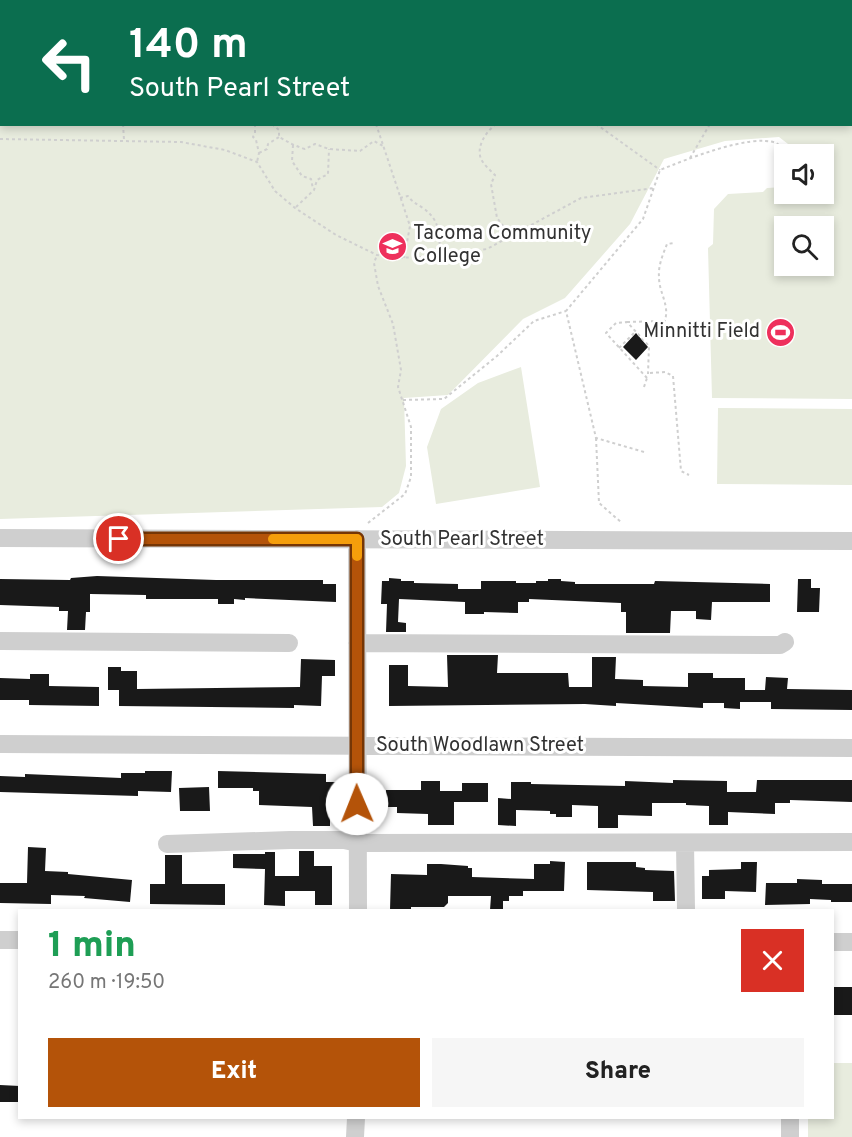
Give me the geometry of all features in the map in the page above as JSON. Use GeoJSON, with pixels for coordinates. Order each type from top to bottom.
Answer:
{"type":"FeatureCollection","features":[{"type":"Feature","properties":{"kind":"street","name":"South Pearl Street"},"geometry":{"type":"LineString","coordinates":[[0,538],[852,541]]}},
{"type":"Feature","properties":{"kind":"street"},"geometry":{"type":"LineString","coordinates":[[357,539],[358,909]]}},
{"type":"Feature","properties":{"kind":"street"},"geometry":{"type":"LineString","coordinates":[[0,641],[289,643]]}},
{"type":"Feature","properties":{"kind":"street"},"geometry":{"type":"LineString","coordinates":[[357,643],[780,645],[785,642]]}},
{"type":"Feature","properties":{"kind":"street","name":"South Woodlawn Street"},"geometry":{"type":"LineString","coordinates":[[0,744],[852,748]]}},
{"type":"Feature","properties":{"kind":"street"},"geometry":{"type":"LineString","coordinates":[[167,844],[290,840],[344,840],[358,843],[852,842]]}},
{"type":"Feature","properties":{"kind":"street"},"geometry":{"type":"LineString","coordinates":[[685,843],[686,909]]}},
{"type":"Feature","properties":{"kind":"street"},"geometry":{"type":"LineString","coordinates":[[0,940],[18,940]]}},
{"type":"Feature","properties":{"kind":"street"},"geometry":{"type":"LineString","coordinates":[[834,942],[852,942]]}},
{"type":"Feature","properties":{"kind":"street"},"geometry":{"type":"LineString","coordinates":[[356,1119],[356,1137]]}},
{"type":"Feature","properties":{"kind":"street"},"geometry":{"type":"LineString","coordinates":[[790,1119],[790,1137]]}},
{"type":"Feature","properties":{"kind":"path"},"geometry":{"type":"LineString","coordinates":[[123,126],[124,141]]}},
{"type":"Feature","properties":{"kind":"path"},"geometry":{"type":"LineString","coordinates":[[255,126],[253,137],[259,153],[257,162]]}},
{"type":"Feature","properties":{"kind":"path"},"geometry":{"type":"LineString","coordinates":[[274,126],[279,130],[279,137]]}},
{"type":"Feature","properties":{"kind":"path"},"geometry":{"type":"LineString","coordinates":[[377,126],[389,170],[410,226],[404,258]]}},
{"type":"Feature","properties":{"kind":"path"},"geometry":{"type":"LineString","coordinates":[[493,126],[487,131],[480,150],[482,162],[495,175],[491,184],[497,218],[511,236]]}},
{"type":"Feature","properties":{"kind":"path"},"geometry":{"type":"LineString","coordinates":[[599,126],[660,170]]}},
{"type":"Feature","properties":{"kind":"path"},"geometry":{"type":"LineString","coordinates":[[690,158],[709,126]]}},
{"type":"Feature","properties":{"kind":"path"},"geometry":{"type":"LineString","coordinates":[[259,153],[267,149],[268,144],[279,137]]}},
{"type":"Feature","properties":{"kind":"path"},"geometry":{"type":"LineString","coordinates":[[279,137],[305,149],[315,144],[329,150],[360,151],[374,141],[383,146]]}},
{"type":"Feature","properties":{"kind":"path"},"geometry":{"type":"LineString","coordinates":[[0,139],[181,142],[225,150],[257,162],[275,191],[336,235],[377,255],[404,258],[440,256],[487,249],[581,198],[654,189]]}},
{"type":"Feature","properties":{"kind":"path"},"geometry":{"type":"LineString","coordinates":[[660,170],[711,150],[749,142],[778,144]]}},
{"type":"Feature","properties":{"kind":"path"},"geometry":{"type":"LineString","coordinates":[[293,145],[292,161],[302,176],[311,179],[314,190]]}},
{"type":"Feature","properties":{"kind":"path"},"geometry":{"type":"LineString","coordinates":[[296,208],[314,190],[317,180],[328,174],[329,150]]}},
{"type":"Feature","properties":{"kind":"path"},"geometry":{"type":"LineString","coordinates":[[403,400],[444,399],[497,356],[534,321],[566,311],[643,219],[660,170]]}},
{"type":"Feature","properties":{"kind":"path"},"geometry":{"type":"LineString","coordinates":[[400,198],[408,196],[412,202],[435,219],[439,232],[440,256]]}},
{"type":"Feature","properties":{"kind":"path"},"geometry":{"type":"LineString","coordinates":[[664,323],[667,308],[660,286],[659,271],[667,244],[674,243]]}},
{"type":"Feature","properties":{"kind":"path"},"geometry":{"type":"LineString","coordinates":[[367,523],[405,494],[411,477],[411,427],[399,387],[401,370],[393,324],[378,286],[374,263],[377,255]]}},
{"type":"Feature","properties":{"kind":"path"},"geometry":{"type":"LineString","coordinates":[[566,311],[596,438],[599,503],[622,523]]}},
{"type":"Feature","properties":{"kind":"path"},"geometry":{"type":"LineString","coordinates":[[647,378],[606,333],[616,323],[662,321],[673,334]]}},
{"type":"Feature","properties":{"kind":"path"},"geometry":{"type":"LineString","coordinates":[[627,322],[649,346],[648,374],[644,387]]}},
{"type":"Feature","properties":{"kind":"path"},"geometry":{"type":"LineString","coordinates":[[619,348],[636,331]]}},
{"type":"Feature","properties":{"kind":"path"},"geometry":{"type":"LineString","coordinates":[[648,374],[665,372],[673,376],[681,471],[689,475]]}},
{"type":"Feature","properties":{"kind":"path"},"geometry":{"type":"LineString","coordinates":[[596,438],[644,452]]}},
{"type":"Feature","properties":{"kind":"shaded area","name":"Tacoma Community College"},"geometry":{"type":"Polygon","coordinates":[[[0,126],[852,126],[852,399],[712,398],[708,248],[713,244],[714,209],[728,194],[763,192],[767,188],[774,188],[774,204],[834,204],[834,144],[788,144],[779,137],[725,141],[664,159],[630,224],[565,298],[523,319],[448,395],[404,398],[406,466],[399,493],[382,507],[0,519],[0,126]]]}},
{"type":"Feature","properties":{"kind":"shaded area"},"geometry":{"type":"Polygon","coordinates":[[[521,367],[540,487],[436,504],[427,447],[441,409],[478,383],[521,367]]]}},
{"type":"Feature","properties":{"kind":"shaded area"},"geometry":{"type":"Polygon","coordinates":[[[718,408],[852,409],[852,485],[717,484],[718,408]]]}},
{"type":"Feature","properties":{"kind":"shaded area"},"geometry":{"type":"Polygon","coordinates":[[[834,1063],[852,1063],[852,1137],[808,1137],[808,1119],[834,1119],[834,1063]]]}},
{"type":"Feature","properties":{"kind":"building"},"geometry":{"type":"Polygon","coordinates":[[[636,333],[648,347],[636,360],[623,347],[636,333]]]}},
{"type":"Feature","properties":{"kind":"building"},"geometry":{"type":"Polygon","coordinates":[[[97,576],[216,580],[323,580],[323,584],[336,584],[336,602],[245,598],[245,600],[234,599],[234,604],[218,604],[218,599],[146,599],[146,595],[90,594],[90,612],[86,612],[85,630],[67,630],[68,611],[59,611],[59,607],[0,605],[0,579],[70,580],[71,578],[97,576]]]}},
{"type":"Feature","properties":{"kind":"building"},"geometry":{"type":"Polygon","coordinates":[[[389,578],[414,581],[414,583],[458,584],[458,589],[481,589],[481,581],[536,583],[536,581],[548,581],[548,579],[561,579],[561,581],[575,582],[575,584],[654,584],[655,581],[770,584],[770,602],[712,602],[711,620],[696,619],[696,611],[671,611],[670,633],[626,633],[626,612],[621,612],[621,603],[529,599],[529,602],[518,602],[518,613],[465,614],[465,602],[399,599],[398,622],[406,623],[406,632],[386,632],[387,604],[381,604],[382,581],[389,581],[389,578]]]}},
{"type":"Feature","properties":{"kind":"building"},"geometry":{"type":"Polygon","coordinates":[[[798,579],[811,579],[811,588],[820,588],[819,612],[797,612],[798,579]]]}},
{"type":"Feature","properties":{"kind":"building"},"geometry":{"type":"Polygon","coordinates":[[[447,655],[498,655],[497,673],[568,673],[569,687],[592,687],[592,657],[616,657],[615,679],[643,680],[643,686],[688,687],[688,673],[713,673],[713,678],[745,678],[745,690],[765,690],[766,677],[788,678],[787,689],[852,690],[852,710],[771,709],[771,702],[740,702],[740,709],[724,708],[724,703],[703,703],[703,708],[616,703],[616,706],[585,704],[389,706],[389,665],[408,665],[408,686],[448,687],[447,655]]]}},
{"type":"Feature","properties":{"kind":"building"},"geometry":{"type":"Polygon","coordinates":[[[301,659],[335,660],[335,676],[322,676],[321,706],[294,705],[294,708],[119,706],[119,690],[108,690],[108,667],[121,667],[121,671],[137,671],[137,689],[300,687],[301,659]]]}},
{"type":"Feature","properties":{"kind":"building"},"geometry":{"type":"Polygon","coordinates":[[[30,674],[49,674],[49,686],[99,687],[99,706],[29,705],[29,700],[0,700],[0,678],[30,679],[30,674]]]}},
{"type":"Feature","properties":{"kind":"building"},"geometry":{"type":"Polygon","coordinates":[[[145,771],[172,771],[171,792],[138,791],[138,796],[0,792],[0,776],[25,777],[25,774],[121,778],[121,773],[145,773],[145,771]]]}},
{"type":"Feature","properties":{"kind":"building"},"geometry":{"type":"Polygon","coordinates":[[[218,771],[326,774],[326,782],[336,782],[336,799],[330,798],[330,826],[313,826],[312,807],[259,805],[259,791],[253,791],[253,788],[218,788],[218,771]]]}},
{"type":"Feature","properties":{"kind":"building"},"geometry":{"type":"Polygon","coordinates":[[[673,780],[727,781],[727,792],[756,792],[757,780],[852,780],[852,802],[790,800],[790,803],[775,803],[775,814],[728,812],[728,825],[709,825],[709,806],[652,803],[652,816],[618,815],[618,828],[598,828],[598,806],[572,805],[572,817],[556,817],[556,814],[550,814],[550,811],[516,810],[516,826],[498,825],[498,798],[511,799],[511,782],[625,786],[625,781],[673,783],[673,780]]]}},
{"type":"Feature","properties":{"kind":"building"},"geometry":{"type":"Polygon","coordinates":[[[421,781],[440,781],[440,791],[462,791],[462,783],[488,783],[488,802],[454,802],[454,825],[428,825],[428,814],[397,813],[397,807],[386,807],[386,790],[421,790],[421,781]]]}},
{"type":"Feature","properties":{"kind":"building"},"geometry":{"type":"Polygon","coordinates":[[[209,787],[210,811],[180,811],[179,788],[209,787]]]}},
{"type":"Feature","properties":{"kind":"building"},"geometry":{"type":"Polygon","coordinates":[[[28,847],[46,848],[45,871],[132,880],[130,902],[84,898],[85,896],[51,895],[51,904],[0,903],[0,883],[27,883],[28,847]]]}},
{"type":"Feature","properties":{"kind":"building"},"geometry":{"type":"Polygon","coordinates":[[[299,851],[314,851],[314,866],[332,866],[332,905],[315,905],[315,891],[285,891],[285,906],[264,905],[265,869],[233,868],[233,854],[275,852],[275,876],[299,876],[299,851]]]}},
{"type":"Feature","properties":{"kind":"building"},"geometry":{"type":"Polygon","coordinates":[[[165,855],[182,855],[182,884],[225,884],[225,905],[150,904],[150,884],[165,884],[165,855]]]}},
{"type":"Feature","properties":{"kind":"building"},"geometry":{"type":"Polygon","coordinates":[[[550,861],[565,862],[564,891],[523,891],[523,896],[509,896],[509,901],[503,901],[503,909],[490,909],[491,896],[448,896],[448,903],[444,907],[390,909],[391,874],[427,875],[427,864],[441,864],[468,866],[472,868],[472,877],[534,879],[534,864],[550,864],[550,861]]]}},
{"type":"Feature","properties":{"kind":"building"},"geometry":{"type":"Polygon","coordinates":[[[587,862],[636,862],[636,867],[645,868],[645,870],[674,871],[675,901],[653,901],[653,892],[587,890],[587,862]]]}},
{"type":"Feature","properties":{"kind":"building"},"geometry":{"type":"Polygon","coordinates":[[[741,862],[757,862],[756,892],[725,891],[725,899],[702,899],[702,876],[709,876],[709,870],[741,869],[741,862]]]}},
{"type":"Feature","properties":{"kind":"building"},"geometry":{"type":"Polygon","coordinates":[[[797,879],[822,880],[822,884],[852,884],[852,902],[810,899],[810,904],[765,905],[766,883],[797,883],[797,879]]]}},
{"type":"Feature","properties":{"kind":"building"},"geometry":{"type":"Polygon","coordinates":[[[834,987],[852,987],[852,1015],[834,1015],[834,987]]]}},
{"type":"Feature","properties":{"kind":"building"},"geometry":{"type":"Polygon","coordinates":[[[0,1085],[18,1086],[18,1102],[0,1102],[0,1085]]]}},
{"type":"Feature","properties":{"kind":"slow traffic"},"geometry":{"type":"LineString","coordinates":[[273,539],[357,539],[357,556]]}},
{"type":"Feature","properties":{"kind":"place","name":"Tacoma Community College"},"geometry":{"type":"Point","coordinates":[392,246]}},
{"type":"Feature","properties":{"kind":"place","name":"Minnitti Field"},"geometry":{"type":"Point","coordinates":[781,332]}},
{"type":"Feature","properties":{"kind":"route"},"geometry":{"type":"LineString","coordinates":[[119,539],[357,539],[357,804]]}}]}
